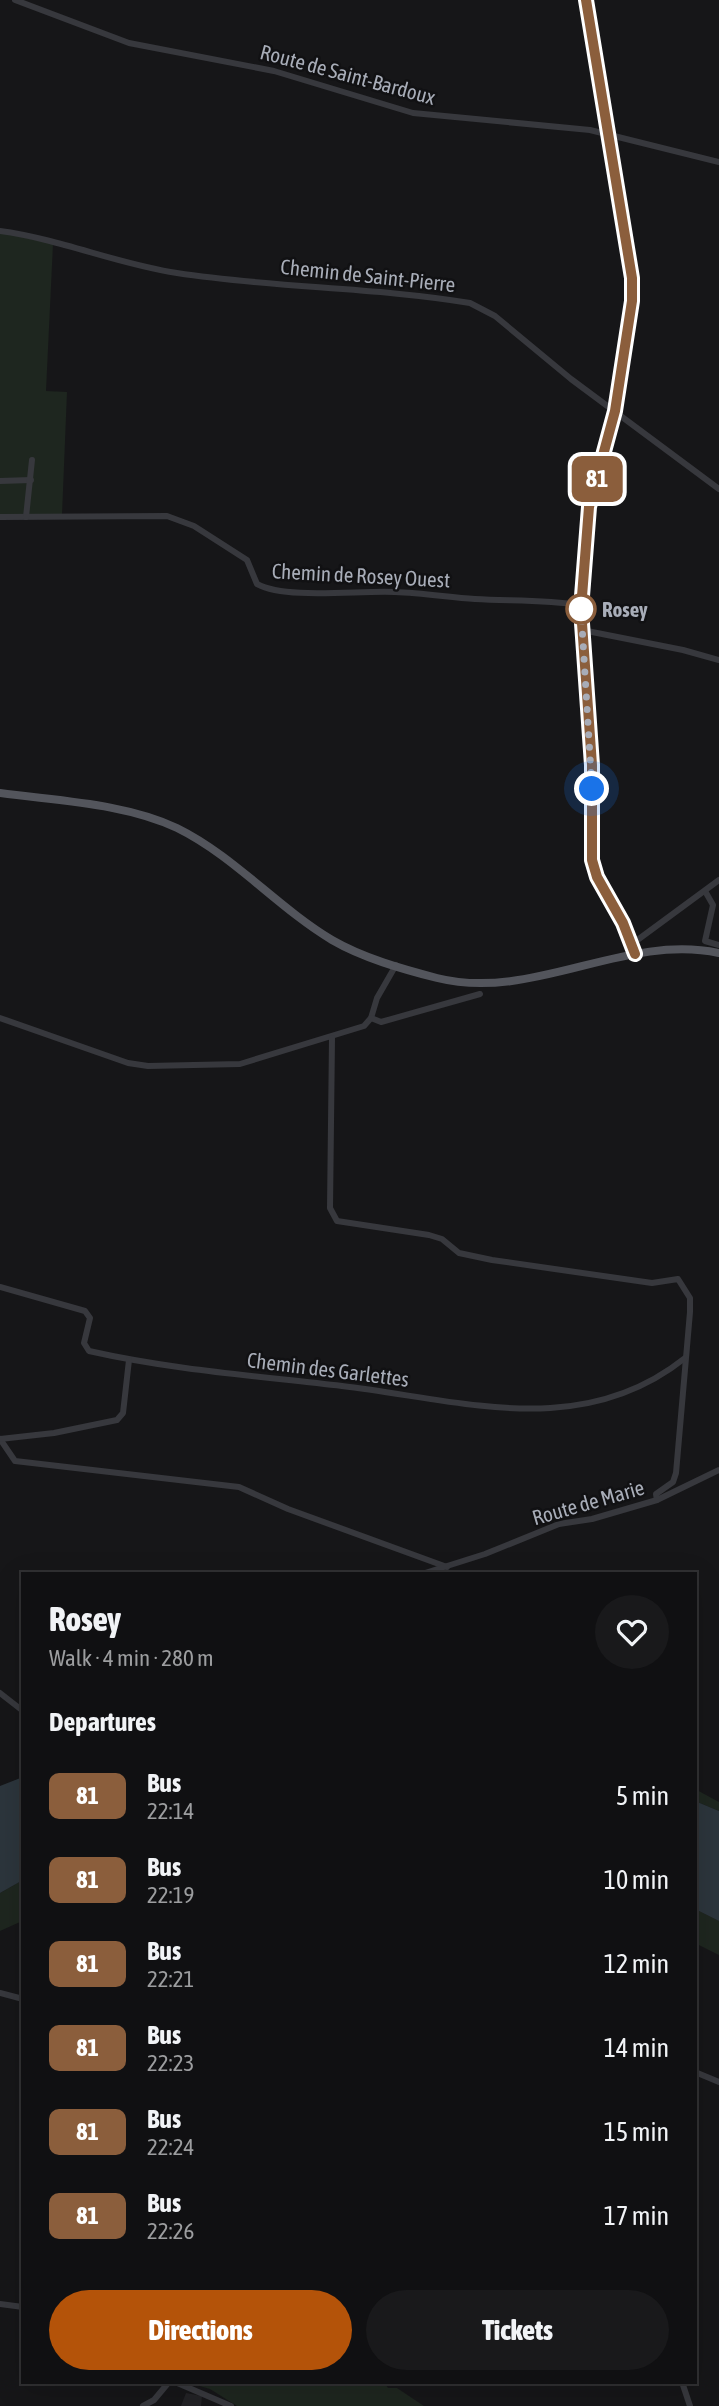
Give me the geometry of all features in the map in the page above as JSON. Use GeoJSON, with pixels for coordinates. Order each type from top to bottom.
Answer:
{"type":"FeatureCollection","features":[{"type":"Feature","properties":{"kind":"main road"},"geometry":{"type":"LineString","coordinates":[[0,793],[135,814],[174,827],[205,844],[331,939],[396,965],[448,981],[499,984],[672,948],[717,950]]}},
{"type":"Feature","properties":{"kind":"street","name":"Route de Saint-Bardoux"},"geometry":{"type":"LineString","coordinates":[[15,0],[129,43],[274,71],[413,113],[607,133],[719,162]]}},
{"type":"Feature","properties":{"kind":"street"},"geometry":{"type":"LineString","coordinates":[[586,0],[632,278],[632,301],[615,411],[589,507],[581,605],[592,765],[592,860],[635,954]]}},
{"type":"Feature","properties":{"kind":"street","name":"Chemin de Saint-Pierre"},"geometry":{"type":"LineString","coordinates":[[0,231],[38,238],[120,262],[177,273],[470,303],[495,316],[571,379],[719,489]]}},
{"type":"Feature","properties":{"kind":"street"},"geometry":{"type":"LineString","coordinates":[[26,517],[32,460]]}},
{"type":"Feature","properties":{"kind":"street"},"geometry":{"type":"LineString","coordinates":[[0,481],[31,480]]}},
{"type":"Feature","properties":{"kind":"street","name":"Chemin de Rosey Ouest"},"geometry":{"type":"LineString","coordinates":[[0,517],[167,516],[194,526],[247,560],[257,584],[264,587],[300,592],[393,592],[476,599],[544,600],[581,605]]}},
{"type":"Feature","properties":{"kind":"street"},"geometry":{"type":"LineString","coordinates":[[582,630],[719,660]]}},
{"type":"Feature","properties":{"kind":"street"},"geometry":{"type":"LineString","coordinates":[[632,944],[719,880]]}},
{"type":"Feature","properties":{"kind":"street"},"geometry":{"type":"LineString","coordinates":[[705,891],[713,905],[705,941],[717,950]]}},
{"type":"Feature","properties":{"kind":"street"},"geometry":{"type":"LineString","coordinates":[[0,1018],[128,1063],[148,1066],[240,1064],[356,1030],[371,1018],[377,998],[396,965]]}},
{"type":"Feature","properties":{"kind":"street"},"geometry":{"type":"LineString","coordinates":[[371,1018],[381,1023],[480,994]]}},
{"type":"Feature","properties":{"kind":"street"},"geometry":{"type":"LineString","coordinates":[[332,1038],[330,1208],[337,1221],[429,1235],[442,1239],[459,1253],[492,1260],[652,1283],[675,1278],[690,1298],[676,1473],[673,1482],[656,1494],[657,1500]]}},
{"type":"Feature","properties":{"kind":"street","name":"Chemin des Garlettes"},"geometry":{"type":"LineString","coordinates":[[0,1287],[85,1311],[90,1318],[85,1348],[89,1352],[129,1360],[510,1410],[575,1404],[643,1387],[685,1358]]}},
{"type":"Feature","properties":{"kind":"street"},"geometry":{"type":"LineString","coordinates":[[129,1360],[123,1413],[117,1420],[54,1433],[0,1439],[15,1461],[239,1487],[447,1567]]}},
{"type":"Feature","properties":{"kind":"street","name":"Route de Marie"},"geometry":{"type":"LineString","coordinates":[[429,1572],[558,1524],[593,1519],[657,1500],[719,1470]]}},
{"type":"Feature","properties":{"kind":"street"},"geometry":{"type":"LineString","coordinates":[[0,1693],[21,1709]]}},
{"type":"Feature","properties":{"kind":"street"},"geometry":{"type":"LineString","coordinates":[[0,1993],[21,1998]]}},
{"type":"Feature","properties":{"kind":"street"},"geometry":{"type":"LineString","coordinates":[[697,2073],[719,2082]]}},
{"type":"Feature","properties":{"kind":"street"},"geometry":{"type":"LineString","coordinates":[[0,2304],[21,2307]]}},
{"type":"Feature","properties":{"kind":"street"},"geometry":{"type":"LineString","coordinates":[[143,2406],[155,2400],[167,2384]]}},
{"type":"Feature","properties":{"kind":"street"},"geometry":{"type":"LineString","coordinates":[[180,2384],[231,2406]]}},
{"type":"Feature","properties":{"kind":"street"},"geometry":{"type":"LineString","coordinates":[[683,2384],[690,2406]]}},
{"type":"Feature","properties":{"kind":"shaded area"},"geometry":{"type":"Polygon","coordinates":[[[0,232],[53,244],[46,391],[67,392],[62,515],[0,514],[0,232]]]}},
{"type":"Feature","properties":{"kind":"shaded area"},"geometry":{"type":"Polygon","coordinates":[[[21,1778],[21,1881],[0,1893],[0,1786],[21,1778]]]}},
{"type":"Feature","properties":{"kind":"shaded area"},"geometry":{"type":"Polygon","coordinates":[[[697,1790],[719,1802],[719,1811],[697,1802],[697,1790]]]}},
{"type":"Feature","properties":{"kind":"shaded area"},"geometry":{"type":"Polygon","coordinates":[[[697,1802],[719,1811],[719,1921],[697,1910],[697,1802]]]}},
{"type":"Feature","properties":{"kind":"shaded area"},"geometry":{"type":"Polygon","coordinates":[[[21,1881],[21,1926],[20,1922],[0,1931],[0,1893],[21,1881]]]}},
{"type":"Feature","properties":{"kind":"shaded area"},"geometry":{"type":"Polygon","coordinates":[[[697,1910],[719,1921],[719,1955],[697,1944],[697,1910]]]}},
{"type":"Feature","properties":{"kind":"shaded area"},"geometry":{"type":"Polygon","coordinates":[[[193,2384],[385,2384],[388,2388],[397,2388],[424,2406],[237,2406],[210,2389],[193,2384]]]}},
{"type":"Feature","properties":{"kind":"shaded area"},"geometry":{"type":"Polygon","coordinates":[[[186,2393],[202,2396],[201,2406],[181,2406],[186,2393]]]}},
{"type":"Feature","properties":{"kind":"bus line","name":"81"},"geometry":{"type":"LineString","coordinates":[[586,0],[632,278],[632,301],[615,411],[589,507],[581,605],[592,765],[592,860],[597,877],[623,923],[635,954]]}},
{"type":"Feature","properties":{"kind":"place","name":"Rosey"},"geometry":{"type":"Point","coordinates":[581,609]}},
{"type":"Feature","properties":{"kind":"route"},"geometry":{"type":"LineString","coordinates":[[581,609],[592,789]]}}]}
